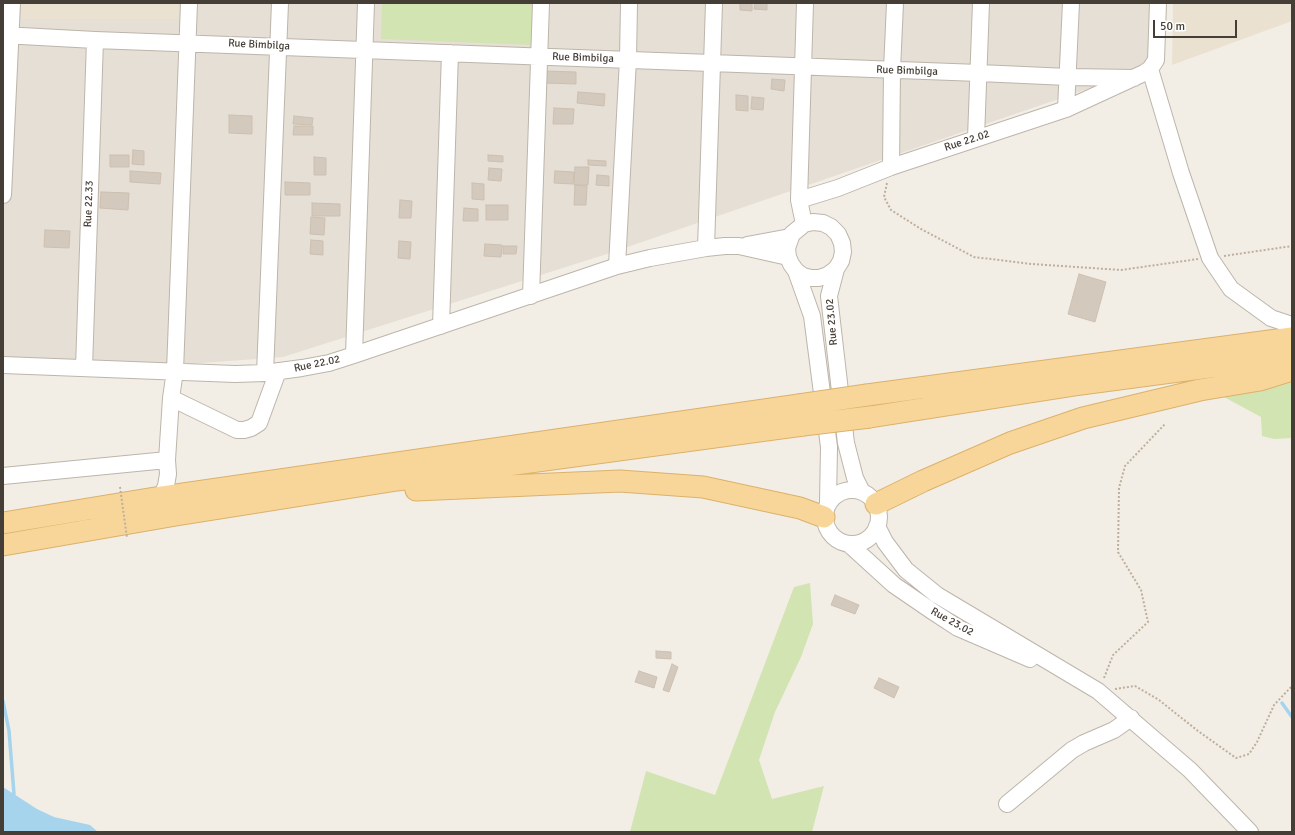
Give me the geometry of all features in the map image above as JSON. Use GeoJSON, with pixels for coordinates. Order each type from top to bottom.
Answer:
{"type":"FeatureCollection","features":[{"type":"Feature","properties":{"kind":"main road"},"geometry":{"type":"LineString","coordinates":[[3,545],[801,415],[867,395],[1292,338]]}},
{"type":"Feature","properties":{"kind":"main road"},"geometry":{"type":"LineString","coordinates":[[3,523],[162,497],[801,415],[870,417],[1075,385],[1292,356]]}},
{"type":"Feature","properties":{"kind":"main road"},"geometry":{"type":"LineString","coordinates":[[869,498],[1010,443],[1082,418],[1200,390],[1260,380],[1292,370]]}},
{"type":"Feature","properties":{"kind":"main road"},"geometry":{"type":"LineString","coordinates":[[305,495],[620,481],[703,487],[800,508],[826,510]]}},
{"type":"Feature","properties":{"kind":"main road"},"geometry":{"type":"LineString","coordinates":[[3,518],[57,514]]}},
{"type":"Feature","properties":{"kind":"main road"},"geometry":{"type":"LineString","coordinates":[[3,552],[53,536]]}},
{"type":"Feature","properties":{"kind":"street"},"geometry":{"type":"LineString","coordinates":[[3,195],[7,35],[12,3]]}},
{"type":"Feature","properties":{"kind":"street"},"geometry":{"type":"LineString","coordinates":[[162,497],[168,474],[167,460],[175,371],[189,3]]}},
{"type":"Feature","properties":{"kind":"street"},"geometry":{"type":"LineString","coordinates":[[172,398],[237,430],[252,428],[259,423],[271,372],[280,3]]}},
{"type":"Feature","properties":{"kind":"street"},"geometry":{"type":"LineString","coordinates":[[354,355],[366,3]]}},
{"type":"Feature","properties":{"kind":"street"},"geometry":{"type":"LineString","coordinates":[[531,296],[541,3]]}},
{"type":"Feature","properties":{"kind":"street"},"geometry":{"type":"LineString","coordinates":[[629,3],[628,60],[617,266],[650,258],[706,248],[739,246],[790,237]]}},
{"type":"Feature","properties":{"kind":"street"},"geometry":{"type":"LineString","coordinates":[[706,248],[714,3]]}},
{"type":"Feature","properties":{"kind":"street"},"geometry":{"type":"LineString","coordinates":[[739,246],[788,256],[787,248],[790,237],[797,228],[804,224],[799,200],[805,3]]}},
{"type":"Feature","properties":{"kind":"street"},"geometry":{"type":"LineString","coordinates":[[891,166],[892,70],[895,3]]}},
{"type":"Feature","properties":{"kind":"street"},"geometry":{"type":"LineString","coordinates":[[976,138],[981,3]]}},
{"type":"Feature","properties":{"kind":"street"},"geometry":{"type":"LineString","coordinates":[[1066,109],[1071,3]]}},
{"type":"Feature","properties":{"kind":"street"},"geometry":{"type":"LineString","coordinates":[[1158,3],[1153,65],[1181,173],[1210,258],[1231,289],[1271,318],[1292,325]]}},
{"type":"Feature","properties":{"kind":"street","name":"Rue Bimbilga"},"geometry":{"type":"LineString","coordinates":[[7,35],[95,40],[188,42],[979,74],[1134,78]]}},
{"type":"Feature","properties":{"kind":"street","name":"Rue 22.33"},"geometry":{"type":"LineString","coordinates":[[84,368],[95,40]]}},
{"type":"Feature","properties":{"kind":"street"},"geometry":{"type":"LineString","coordinates":[[441,326],[450,53]]}},
{"type":"Feature","properties":{"kind":"street"},"geometry":{"type":"LineString","coordinates":[[1134,78],[1153,65]]}},
{"type":"Feature","properties":{"kind":"street","name":"Rue 22.02"},"geometry":{"type":"LineString","coordinates":[[799,200],[838,188],[891,166],[1066,109],[1134,78]]}},
{"type":"Feature","properties":{"kind":"street","name":"Rue 23.02"},"geometry":{"type":"LineString","coordinates":[[804,224],[813,222],[822,223],[831,227],[838,234],[842,243],[843,252],[841,261],[836,269],[829,296],[846,442],[855,478],[879,513],[879,522],[877,526],[885,542],[906,570],[937,595],[1098,691],[1132,718],[1190,770],[1250,832]]}},
{"type":"Feature","properties":{"kind":"street","name":"Rue 23.02"},"geometry":{"type":"LineString","coordinates":[[788,256],[796,271],[812,316],[829,447],[826,526],[830,534],[836,540],[844,544],[849,544],[894,585],[932,612],[958,628],[1070,675]]}},
{"type":"Feature","properties":{"kind":"street","name":"Rue 22.02"},"geometry":{"type":"LineString","coordinates":[[3,365],[235,374],[271,372],[329,363],[617,266]]}},
{"type":"Feature","properties":{"kind":"street"},"geometry":{"type":"LineString","coordinates":[[796,271],[807,277],[819,278],[828,275],[836,269]]}},
{"type":"Feature","properties":{"kind":"street"},"geometry":{"type":"LineString","coordinates":[[3,476],[167,460]]}},
{"type":"Feature","properties":{"kind":"street"},"geometry":{"type":"LineString","coordinates":[[826,510],[836,494],[844,491],[853,490],[869,498]]}},
{"type":"Feature","properties":{"kind":"street"},"geometry":{"type":"LineString","coordinates":[[849,544],[862,543],[870,538],[876,531],[877,526]]}},
{"type":"Feature","properties":{"kind":"street"},"geometry":{"type":"LineString","coordinates":[[1007,804],[1072,750],[1114,730],[1132,718]]}},
{"type":"Feature","properties":{"kind":"path"},"geometry":{"type":"LineString","coordinates":[[891,166],[884,197],[891,210],[921,229],[974,257],[1032,264],[1121,270],[1292,246]]}},
{"type":"Feature","properties":{"kind":"path"},"geometry":{"type":"LineString","coordinates":[[1165,424],[1125,466],[1119,488],[1118,552],[1141,590],[1148,622],[1112,655],[1098,691],[1135,686],[1159,700],[1198,731],[1236,758],[1248,754],[1257,742],[1274,705],[1292,686]]}},
{"type":"Feature","properties":{"kind":"path"},"geometry":{"type":"LineString","coordinates":[[120,487],[127,538]]}},
{"type":"Feature","properties":{"kind":"shaded area"},"geometry":{"type":"Polygon","coordinates":[[[3,3],[1150,3],[1149,68],[610,253],[283,357],[189,364],[3,357],[3,3]]]}},
{"type":"Feature","properties":{"kind":"shaded area"},"geometry":{"type":"Polygon","coordinates":[[[21,3],[179,3],[178,19],[21,19],[21,3]]]}},
{"type":"Feature","properties":{"kind":"shaded area"},"geometry":{"type":"Polygon","coordinates":[[[1173,3],[1292,3],[1292,21],[1172,65],[1173,3]]]}},
{"type":"Feature","properties":{"kind":"green space"},"geometry":{"type":"Polygon","coordinates":[[[382,3],[534,3],[533,45],[381,39],[382,3]]]}},
{"type":"Feature","properties":{"kind":"green space"},"geometry":{"type":"Polygon","coordinates":[[[1292,380],[1292,438],[1274,439],[1262,436],[1261,417],[1222,396],[1292,380]]]}},
{"type":"Feature","properties":{"kind":"green space"},"geometry":{"type":"Polygon","coordinates":[[[810,583],[813,624],[801,657],[775,712],[759,760],[772,799],[824,786],[812,832],[630,832],[646,771],[715,795],[794,587],[810,583]]]}},
{"type":"Feature","properties":{"kind":"water"},"geometry":{"type":"Polygon","coordinates":[[[3,787],[37,809],[54,817],[90,825],[98,832],[3,832],[3,787]]]}},
{"type":"Feature","properties":{"kind":"building"},"geometry":{"type":"Polygon","coordinates":[[[740,3],[752,3],[752,11],[740,10],[740,3]]]}},
{"type":"Feature","properties":{"kind":"building"},"geometry":{"type":"Polygon","coordinates":[[[755,3],[767,3],[767,10],[754,9],[755,3]]]}},
{"type":"Feature","properties":{"kind":"building"},"geometry":{"type":"Polygon","coordinates":[[[545,71],[576,72],[576,84],[544,83],[545,71]]]}},
{"type":"Feature","properties":{"kind":"building"},"geometry":{"type":"Polygon","coordinates":[[[772,79],[785,80],[784,91],[771,89],[772,79]]]}},
{"type":"Feature","properties":{"kind":"building"},"geometry":{"type":"Polygon","coordinates":[[[578,92],[605,94],[604,106],[577,103],[578,92]]]}},
{"type":"Feature","properties":{"kind":"building"},"geometry":{"type":"Polygon","coordinates":[[[736,95],[748,96],[748,111],[736,110],[736,95]]]}},
{"type":"Feature","properties":{"kind":"building"},"geometry":{"type":"Polygon","coordinates":[[[752,97],[764,98],[763,110],[751,109],[752,97]]]}},
{"type":"Feature","properties":{"kind":"building"},"geometry":{"type":"Polygon","coordinates":[[[554,108],[574,109],[573,124],[553,124],[554,108]]]}},
{"type":"Feature","properties":{"kind":"building"},"geometry":{"type":"Polygon","coordinates":[[[229,115],[252,116],[252,134],[229,133],[229,115]]]}},
{"type":"Feature","properties":{"kind":"building"},"geometry":{"type":"Polygon","coordinates":[[[294,116],[313,118],[312,125],[293,124],[294,116]]]}},
{"type":"Feature","properties":{"kind":"building"},"geometry":{"type":"Polygon","coordinates":[[[294,126],[313,126],[313,135],[293,135],[294,126]]]}},
{"type":"Feature","properties":{"kind":"building"},"geometry":{"type":"Polygon","coordinates":[[[133,150],[144,151],[144,165],[132,164],[133,150]]]}},
{"type":"Feature","properties":{"kind":"building"},"geometry":{"type":"Polygon","coordinates":[[[110,155],[129,155],[129,167],[110,167],[110,155]]]}},
{"type":"Feature","properties":{"kind":"building"},"geometry":{"type":"Polygon","coordinates":[[[488,155],[503,156],[503,162],[488,161],[488,155]]]}},
{"type":"Feature","properties":{"kind":"building"},"geometry":{"type":"Polygon","coordinates":[[[314,157],[326,158],[326,175],[314,175],[314,157]]]}},
{"type":"Feature","properties":{"kind":"building"},"geometry":{"type":"Polygon","coordinates":[[[588,160],[606,161],[606,166],[588,165],[588,160]]]}},
{"type":"Feature","properties":{"kind":"building"},"geometry":{"type":"Polygon","coordinates":[[[575,167],[589,167],[588,185],[574,185],[575,167]]]}},
{"type":"Feature","properties":{"kind":"building"},"geometry":{"type":"Polygon","coordinates":[[[489,168],[502,169],[501,181],[488,180],[489,168]]]}},
{"type":"Feature","properties":{"kind":"building"},"geometry":{"type":"Polygon","coordinates":[[[130,171],[161,173],[160,184],[130,182],[130,171]]]}},
{"type":"Feature","properties":{"kind":"building"},"geometry":{"type":"Polygon","coordinates":[[[555,171],[574,172],[573,184],[554,183],[555,171]]]}},
{"type":"Feature","properties":{"kind":"building"},"geometry":{"type":"Polygon","coordinates":[[[597,175],[609,176],[609,186],[596,185],[597,175]]]}},
{"type":"Feature","properties":{"kind":"building"},"geometry":{"type":"Polygon","coordinates":[[[285,182],[310,183],[310,195],[285,195],[285,182]]]}},
{"type":"Feature","properties":{"kind":"building"},"geometry":{"type":"Polygon","coordinates":[[[472,183],[484,184],[484,200],[472,199],[472,183]]]}},
{"type":"Feature","properties":{"kind":"building"},"geometry":{"type":"Polygon","coordinates":[[[575,185],[587,186],[586,205],[574,205],[575,185]]]}},
{"type":"Feature","properties":{"kind":"building"},"geometry":{"type":"Polygon","coordinates":[[[101,192],[129,193],[128,210],[100,208],[101,192]]]}},
{"type":"Feature","properties":{"kind":"building"},"geometry":{"type":"Polygon","coordinates":[[[400,200],[412,201],[411,218],[399,218],[400,200]]]}},
{"type":"Feature","properties":{"kind":"building"},"geometry":{"type":"Polygon","coordinates":[[[312,203],[340,204],[340,216],[312,216],[312,203]]]}},
{"type":"Feature","properties":{"kind":"building"},"geometry":{"type":"Polygon","coordinates":[[[486,205],[508,205],[508,220],[486,220],[486,205]]]}},
{"type":"Feature","properties":{"kind":"building"},"geometry":{"type":"Polygon","coordinates":[[[464,208],[478,209],[478,221],[463,221],[464,208]]]}},
{"type":"Feature","properties":{"kind":"building"},"geometry":{"type":"Polygon","coordinates":[[[311,217],[325,218],[324,235],[310,234],[311,217]]]}},
{"type":"Feature","properties":{"kind":"building"},"geometry":{"type":"Polygon","coordinates":[[[45,230],[70,231],[69,248],[44,247],[45,230]]]}},
{"type":"Feature","properties":{"kind":"building"},"geometry":{"type":"Polygon","coordinates":[[[311,240],[323,241],[323,255],[310,254],[311,240]]]}},
{"type":"Feature","properties":{"kind":"building"},"geometry":{"type":"Polygon","coordinates":[[[399,241],[411,242],[410,259],[398,258],[399,241]]]}},
{"type":"Feature","properties":{"kind":"building"},"geometry":{"type":"Polygon","coordinates":[[[485,244],[502,245],[501,257],[484,256],[485,244]]]}},
{"type":"Feature","properties":{"kind":"building"},"geometry":{"type":"Polygon","coordinates":[[[503,246],[517,246],[516,254],[503,254],[503,246]]]}},
{"type":"Feature","properties":{"kind":"building"},"geometry":{"type":"Polygon","coordinates":[[[1079,274],[1106,282],[1095,322],[1068,314],[1079,274]]]}},
{"type":"Feature","properties":{"kind":"building"},"geometry":{"type":"Polygon","coordinates":[[[835,595],[859,605],[855,614],[831,605],[835,595]]]}},
{"type":"Feature","properties":{"kind":"building"},"geometry":{"type":"Polygon","coordinates":[[[656,651],[671,652],[671,659],[656,658],[656,651]]]}},
{"type":"Feature","properties":{"kind":"building"},"geometry":{"type":"Polygon","coordinates":[[[672,664],[678,667],[669,692],[663,690],[672,664]]]}},
{"type":"Feature","properties":{"kind":"building"},"geometry":{"type":"Polygon","coordinates":[[[639,671],[657,677],[654,688],[635,682],[639,671]]]}},
{"type":"Feature","properties":{"kind":"building"},"geometry":{"type":"Polygon","coordinates":[[[879,678],[899,687],[894,698],[874,688],[879,678]]]}},
{"type":"Feature","properties":{"kind":"waterway"},"geometry":{"type":"LineString","coordinates":[[3,701],[9,731],[14,794]]}},
{"type":"Feature","properties":{"kind":"waterway"},"geometry":{"type":"LineString","coordinates":[[1282,703],[1292,717]]}}]}
